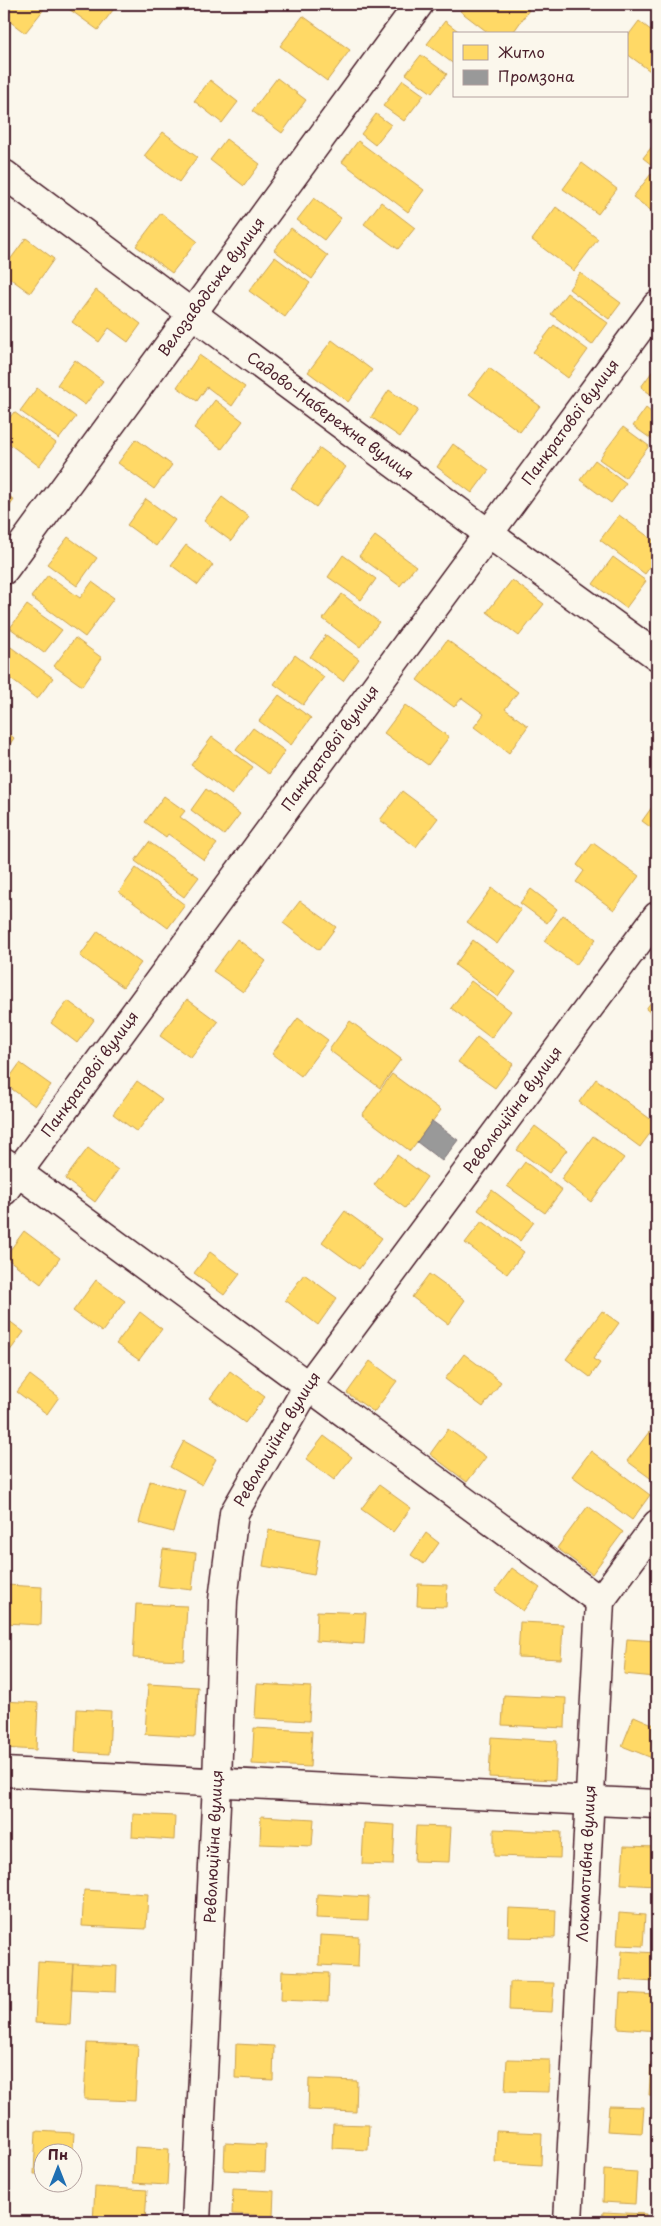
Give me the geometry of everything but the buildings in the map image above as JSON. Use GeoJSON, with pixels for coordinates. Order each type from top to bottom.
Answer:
{"type":"FeatureCollection","features":[{"type":"Feature","properties":{"kind":"street","name":"Велозаводська вулиця"},"geometry":{"type":"LineString","coordinates":[[4,570],[419,4]]}},
{"type":"Feature","properties":{"kind":"street","name":"Садово-Набережна вулиця"},"geometry":{"type":"LineString","coordinates":[[4,174],[193,312],[489,534],[657,656]]}},
{"type":"Feature","properties":{"kind":"street","name":"Панкратової вулиця"},"geometry":{"type":"LineString","coordinates":[[8,1175],[489,534],[657,305]]}},
{"type":"Feature","properties":{"kind":"street","name":"Революційна вулиця"},"geometry":{"type":"LineString","coordinates":[[196,2222],[216,1783],[222,1600],[234,1513],[308,1386],[657,916]]}},
{"type":"Feature","properties":{"kind":"street"},"geometry":{"type":"LineString","coordinates":[[8,1175],[308,1386],[600,1601],[657,1524]]}},
{"type":"Feature","properties":{"kind":"street","name":"Локомотивна вулиця"},"geometry":{"type":"LineString","coordinates":[[568,2222],[588,1800],[600,1601]]}},
{"type":"Feature","properties":{"kind":"street"},"geometry":{"type":"LineString","coordinates":[[4,1772],[657,1804]]}}]}
